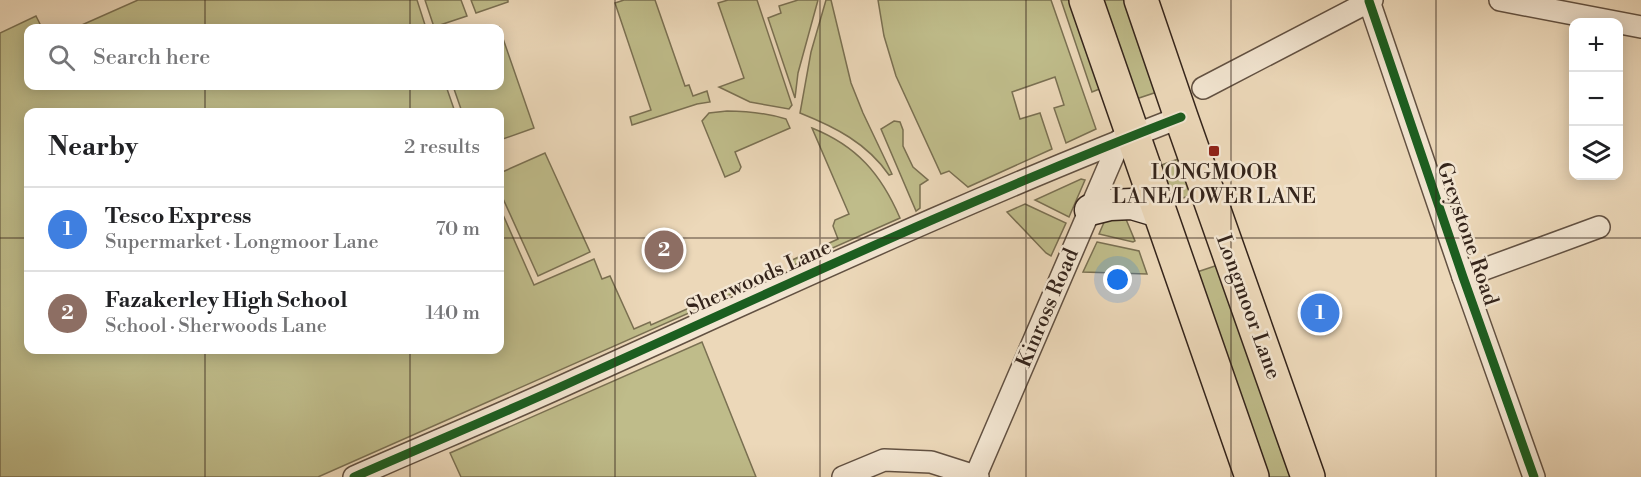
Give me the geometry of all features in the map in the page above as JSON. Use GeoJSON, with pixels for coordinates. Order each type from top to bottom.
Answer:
{"type":"FeatureCollection","features":[{"type":"Feature","properties":{"kind":"main road"},"geometry":{"type":"LineString","coordinates":[[1086,0],[1127,138],[1159,212],[1252,477]]}},
{"type":"Feature","properties":{"kind":"main road","name":"Longmoor Lane"},"geometry":{"type":"LineString","coordinates":[[1141,0],[1180,117],[1308,477]]}},
{"type":"Feature","properties":{"kind":"main road"},"geometry":{"type":"LineString","coordinates":[[1090,210],[1110,205],[1132,204],[1159,212]]}},
{"type":"Feature","properties":{"kind":"street"},"geometry":{"type":"LineString","coordinates":[[1500,0],[1641,27]]}},
{"type":"Feature","properties":{"kind":"street"},"geometry":{"type":"LineString","coordinates":[[1203,88],[1371,1]]}},
{"type":"Feature","properties":{"kind":"street","name":"Greystone Road"},"geometry":{"type":"LineString","coordinates":[[1371,1],[1463,277],[1534,477]]}},
{"type":"Feature","properties":{"kind":"street","name":"Sherwoods Lane"},"geometry":{"type":"LineString","coordinates":[[354,477],[575,381],[1009,186],[1180,117]]}},
{"type":"Feature","properties":{"kind":"street","name":"Kinross Road"},"geometry":{"type":"LineString","coordinates":[[977,476],[1090,210],[1127,138]]}},
{"type":"Feature","properties":{"kind":"street"},"geometry":{"type":"LineString","coordinates":[[1463,277],[1599,227]]}},
{"type":"Feature","properties":{"kind":"street"},"geometry":{"type":"LineString","coordinates":[[844,477],[884,460],[931,462],[977,476]]}},
{"type":"Feature","properties":{"kind":"shaded area"},"geometry":{"type":"Polygon","coordinates":[[[138,0],[417,0],[425,24],[84,24],[138,0]]]}},
{"type":"Feature","properties":{"kind":"shaded area"},"geometry":{"type":"Polygon","coordinates":[[[425,0],[461,0],[467,16],[443,24],[433,24],[425,0]]]}},
{"type":"Feature","properties":{"kind":"shaded area"},"geometry":{"type":"Polygon","coordinates":[[[471,0],[508,0],[508,2],[476,13],[471,0]]]}},
{"type":"Feature","properties":{"kind":"shaded area"},"geometry":{"type":"Polygon","coordinates":[[[624,0],[655,0],[685,86],[689,85],[693,96],[707,91],[710,102],[632,125],[630,117],[651,110],[615,3],[624,0]]]}},
{"type":"Feature","properties":{"kind":"shaded area"},"geometry":{"type":"Polygon","coordinates":[[[728,0],[757,0],[792,105],[789,109],[750,102],[719,87],[744,78],[718,3],[728,0]]]}},
{"type":"Feature","properties":{"kind":"shaded area"},"geometry":{"type":"Polygon","coordinates":[[[798,0],[818,0],[798,73],[795,98],[768,18],[781,13],[779,6],[798,0]]]}},
{"type":"Feature","properties":{"kind":"shaded area"},"geometry":{"type":"Polygon","coordinates":[[[826,0],[831,0],[851,83],[892,174],[889,175],[871,154],[849,137],[800,113],[811,52],[826,0]]]}},
{"type":"Feature","properties":{"kind":"shaded area"},"geometry":{"type":"Polygon","coordinates":[[[878,0],[1051,0],[1096,129],[1066,143],[1054,108],[1064,105],[1055,77],[1012,92],[1020,119],[1040,113],[1052,149],[968,187],[949,171],[941,174],[896,76],[884,36],[878,0]]]}},
{"type":"Feature","properties":{"kind":"shaded area"},"geometry":{"type":"Polygon","coordinates":[[[1061,0],[1071,0],[1102,88],[1092,92],[1061,0]]]}},
{"type":"Feature","properties":{"kind":"shaded area"},"geometry":{"type":"Polygon","coordinates":[[[1099,0],[1127,0],[1156,91],[1154,93],[1136,99],[1099,0]]]}},
{"type":"Feature","properties":{"kind":"shaded area"},"geometry":{"type":"Polygon","coordinates":[[[36,16],[40,24],[24,24],[24,90],[447,90],[454,108],[24,108],[24,354],[504,354],[504,217],[534,285],[594,259],[602,279],[610,276],[634,329],[650,322],[651,325],[759,277],[759,282],[318,477],[0,477],[0,33],[36,16]]]}},
{"type":"Feature","properties":{"kind":"shaded area"},"geometry":{"type":"Polygon","coordinates":[[[504,42],[534,128],[504,139],[504,108],[461,108],[454,90],[504,90],[504,42]]]}},
{"type":"Feature","properties":{"kind":"shaded area"},"geometry":{"type":"Polygon","coordinates":[[[727,111],[779,117],[786,119],[790,128],[735,152],[741,167],[739,171],[725,177],[702,121],[709,113],[727,111]]]}},
{"type":"Feature","properties":{"kind":"shaded area"},"geometry":{"type":"Polygon","coordinates":[[[894,121],[900,122],[903,130],[903,146],[913,167],[928,180],[920,185],[920,208],[916,211],[881,129],[894,121]]]}},
{"type":"Feature","properties":{"kind":"shaded area"},"geometry":{"type":"Polygon","coordinates":[[[812,128],[842,143],[866,163],[885,188],[900,218],[792,266],[790,261],[838,239],[833,226],[835,220],[849,214],[812,128]]]}},
{"type":"Feature","properties":{"kind":"shaded area"},"geometry":{"type":"Polygon","coordinates":[[[545,153],[590,252],[538,276],[504,201],[504,171],[545,153]]]}},
{"type":"Feature","properties":{"kind":"shaded area"},"geometry":{"type":"Polygon","coordinates":[[[1181,158],[1194,194],[1169,203],[1156,167],[1181,158]]]}},
{"type":"Feature","properties":{"kind":"shaded area"},"geometry":{"type":"Polygon","coordinates":[[[1081,179],[1085,180],[1069,217],[1035,200],[1081,179]]]}},
{"type":"Feature","properties":{"kind":"shaded area"},"geometry":{"type":"Polygon","coordinates":[[[1025,204],[1066,223],[1051,256],[1007,212],[1025,204]]]}},
{"type":"Feature","properties":{"kind":"shaded area"},"geometry":{"type":"Polygon","coordinates":[[[1123,212],[1135,241],[1099,234],[1108,213],[1123,212]]]}},
{"type":"Feature","properties":{"kind":"shaded area"},"geometry":{"type":"Polygon","coordinates":[[[1097,242],[1139,251],[1147,274],[1083,272],[1097,242]]]}},
{"type":"Feature","properties":{"kind":"shaded area"},"geometry":{"type":"Polygon","coordinates":[[[1218,265],[1292,477],[1266,477],[1194,273],[1218,265]]]}},
{"type":"Feature","properties":{"kind":"shaded area"},"geometry":{"type":"Polygon","coordinates":[[[702,342],[756,477],[461,477],[450,453],[702,342]]]}},
{"type":"Feature","properties":{"kind":"cycle path"},"geometry":{"type":"LineString","coordinates":[[1369,1],[1534,477]]}},
{"type":"Feature","properties":{"kind":"cycle path"},"geometry":{"type":"LineString","coordinates":[[354,477],[953,211],[1181,117]]}},
{"type":"Feature","properties":{"kind":"place","name":"LONGMOOR LANE/LOWER LANE"},"geometry":{"type":"Point","coordinates":[1214,151]}},
{"type":"Feature","properties":{"kind":"place","name":"Fazakerley High School"},"geometry":{"type":"Point","coordinates":[664,250]}},
{"type":"Feature","properties":{"kind":"place","name":"Tesco Express"},"geometry":{"type":"Point","coordinates":[1320,313]}}]}
